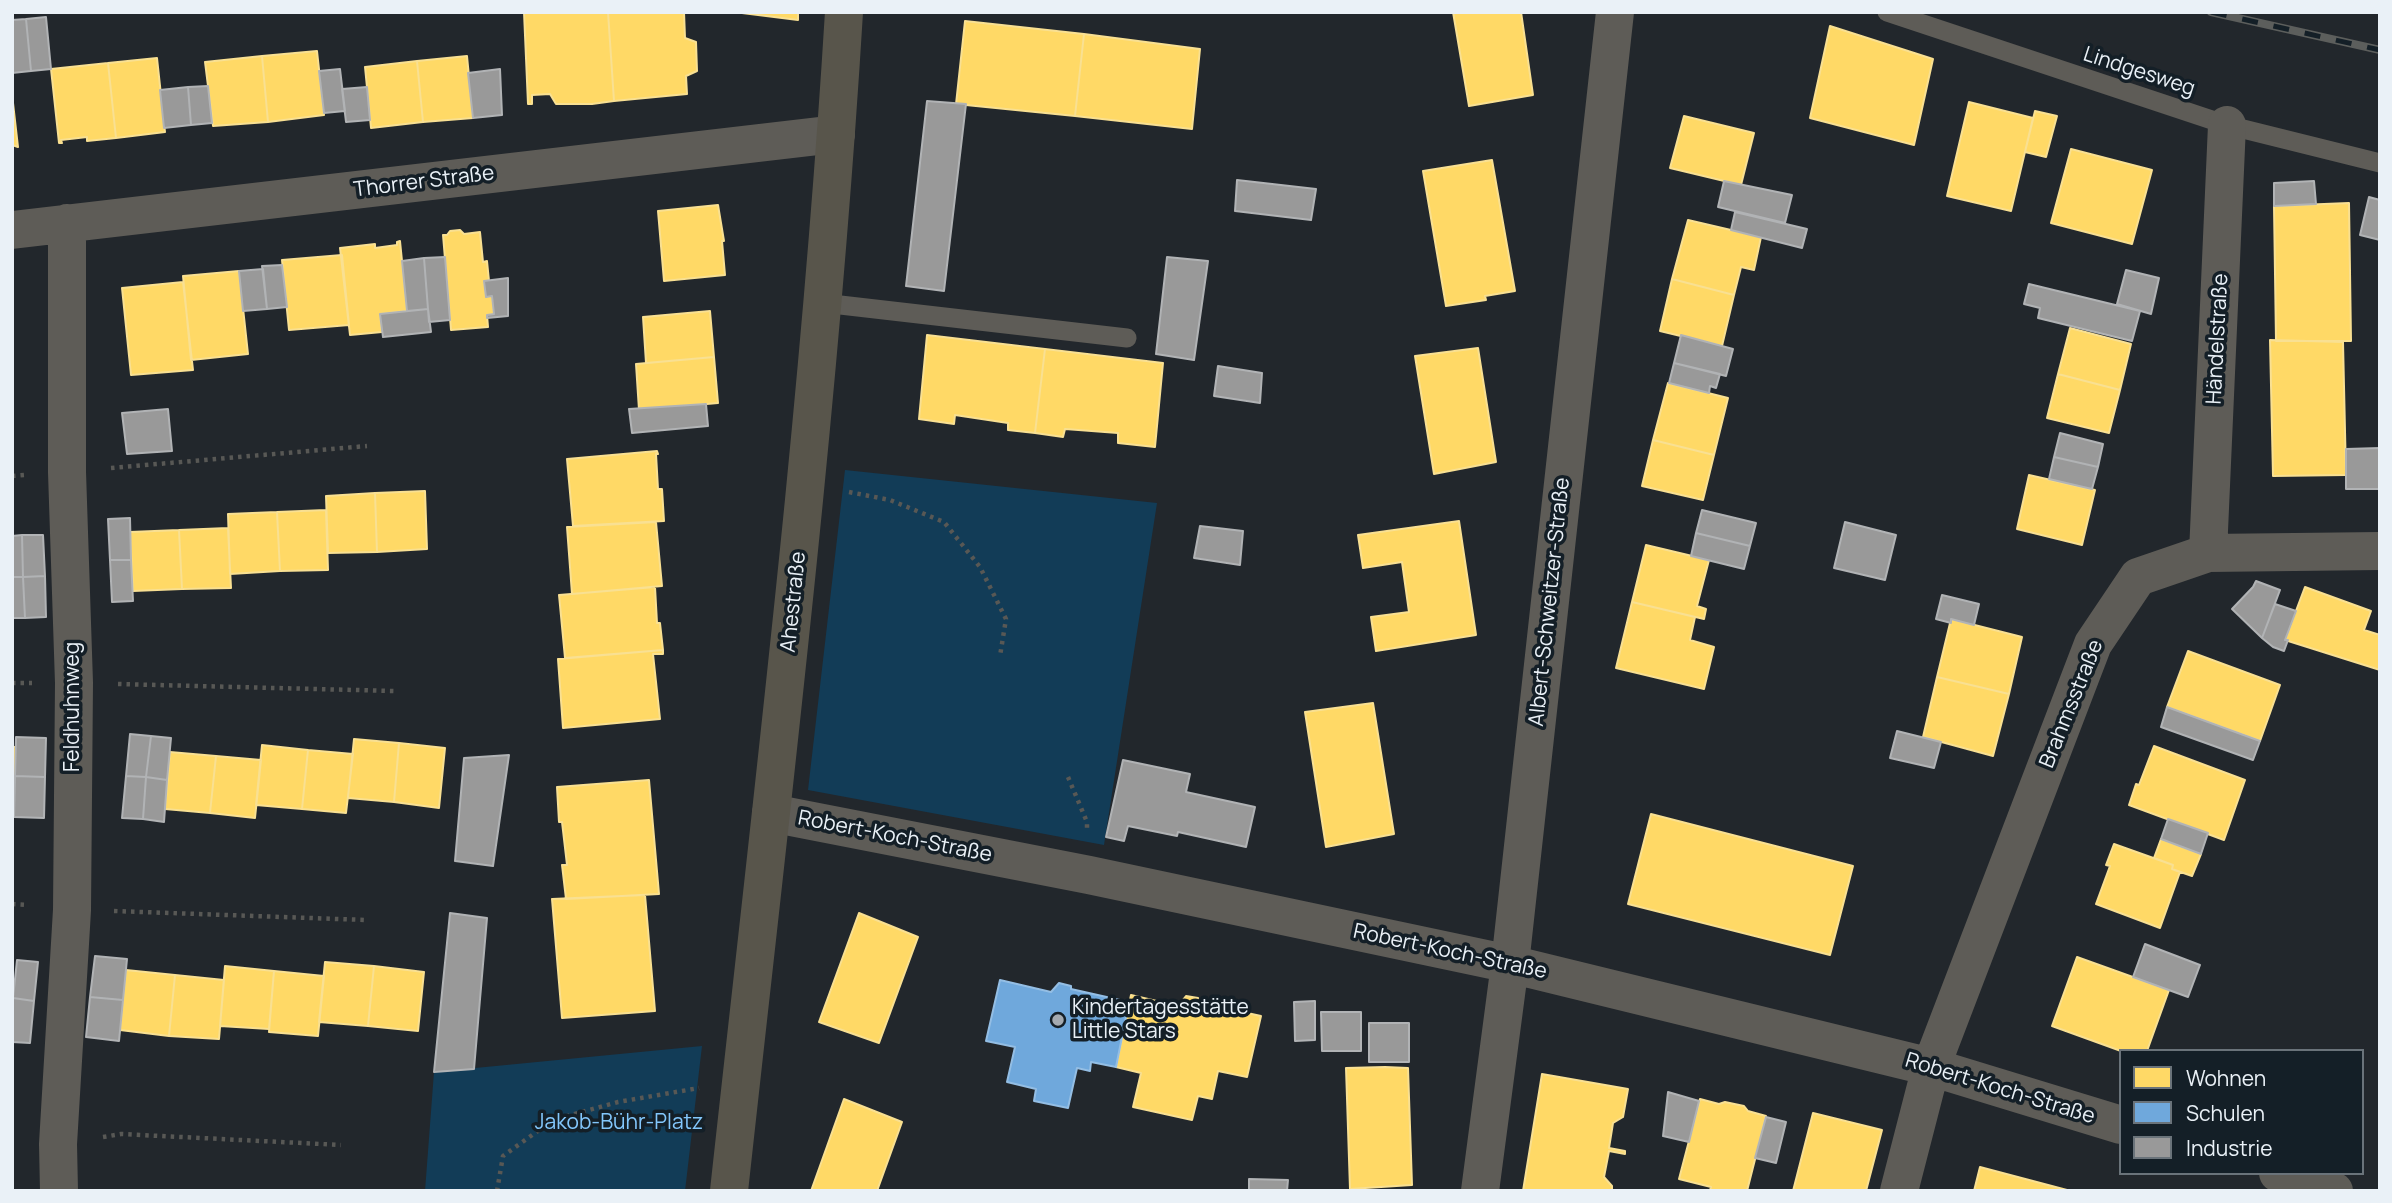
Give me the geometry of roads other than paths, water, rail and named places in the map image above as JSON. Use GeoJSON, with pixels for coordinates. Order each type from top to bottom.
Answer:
{"type":"FeatureCollection","features":[{"type":"Feature","properties":{"kind":"street","name":"Ahestraße"},"geometry":{"type":"LineString","coordinates":[[729,1191],[807,483],[844,12]]}},
{"type":"Feature","properties":{"kind":"street","name":"Albert-Schweitzer-Straße"},"geometry":{"type":"LineString","coordinates":[[1480,1191],[1510,964],[1615,12]]}},
{"type":"Feature","properties":{"kind":"street","name":"Händelstraße"},"geometry":{"type":"LineString","coordinates":[[2208,552],[2227,125]]}},
{"type":"Feature","properties":{"kind":"street","name":"Thorrer Straße"},"geometry":{"type":"LineString","coordinates":[[12,230],[836,134]]}},
{"type":"Feature","properties":{"kind":"street","name":"Feldhuhnweg"},"geometry":{"type":"LineString","coordinates":[[59,1191],[58,1144],[72,909],[74,683],[67,472],[67,223]]}},
{"type":"Feature","properties":{"kind":"street","name":"Brahmsstraße"},"geometry":{"type":"LineString","coordinates":[[1899,1191],[1931,1067],[2093,644],[2138,577],[2208,552],[2380,551]]}},
{"type":"Feature","properties":{"kind":"street","name":"Robert-Koch-Straße"},"geometry":{"type":"LineString","coordinates":[[771,813],[1089,875],[1510,964],[1931,1067],[2119,1124]]}},
{"type":"Feature","properties":{"kind":"street"},"geometry":{"type":"LineString","coordinates":[[2284,1175],[2334,1191]]}},
{"type":"Feature","properties":{"kind":"lane","name":"Lindgesweg"},"geometry":{"type":"LineString","coordinates":[[1887,12],[2227,125],[2380,163]]}},
{"type":"Feature","properties":{"kind":"lane"},"geometry":{"type":"LineString","coordinates":[[823,303],[1127,338]]}},
{"type":"Feature","properties":{"kind":"railway"},"geometry":{"type":"LineString","coordinates":[[2211,12],[2380,50]]}},
{"type":"Feature","properties":{"kind":"place","name":"Kindertagesstätte Little Stars"},"geometry":{"type":"Point","coordinates":[1058,1020]}},
{"type":"Feature","properties":{"kind":"park label","name":"Jakob-Bühr-Platz"},"geometry":{"type":"Point","coordinates":[619,1123]}}]}
